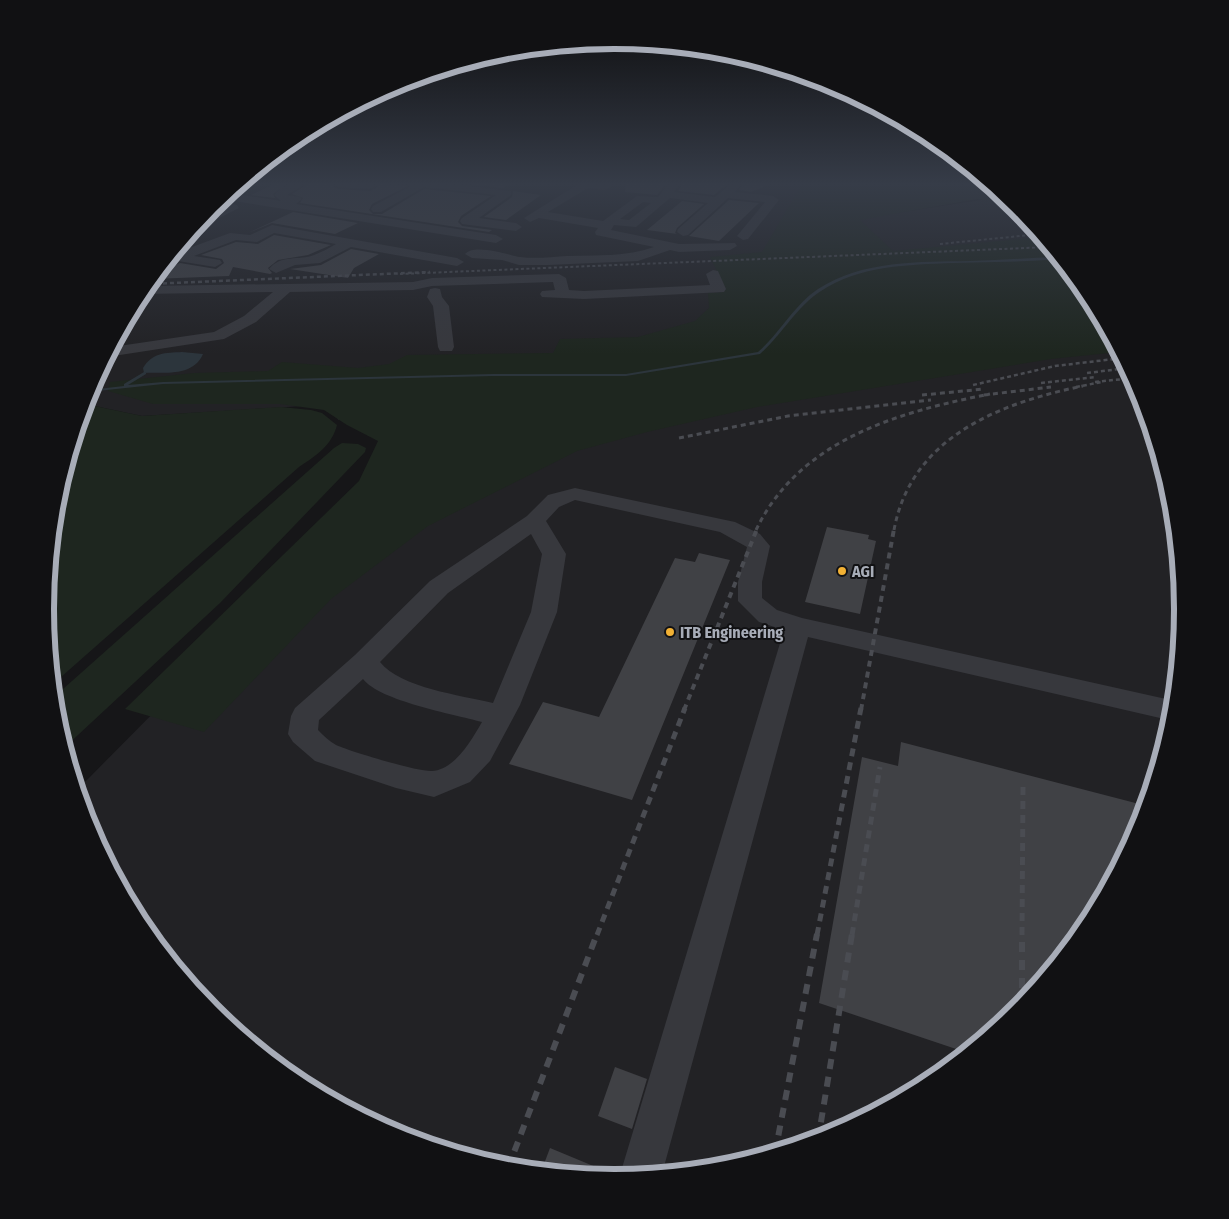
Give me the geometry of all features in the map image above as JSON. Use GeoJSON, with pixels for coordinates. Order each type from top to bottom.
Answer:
{"type":"FeatureCollection","features":[{"type":"Feature","properties":{"kind":"street"},"geometry":{"type":"LineString","coordinates":[[179,256],[224,240]]}},
{"type":"Feature","properties":{"kind":"street"},"geometry":{"type":"LineString","coordinates":[[332,240],[429,262],[457,262]]}},
{"type":"Feature","properties":{"kind":"street"},"geometry":{"type":"LineString","coordinates":[[431,287],[457,262],[494,240]]}},
{"type":"Feature","properties":{"kind":"street"},"geometry":{"type":"LineString","coordinates":[[639,240],[678,248],[730,246]]}},
{"type":"Feature","properties":{"kind":"street"},"geometry":{"type":"LineString","coordinates":[[315,260],[349,243]]}},
{"type":"Feature","properties":{"kind":"street"},"geometry":{"type":"LineString","coordinates":[[472,254],[504,256],[519,261],[548,262],[638,257],[662,250],[668,246]]}},
{"type":"Feature","properties":{"kind":"street"},"geometry":{"type":"LineString","coordinates":[[179,257],[215,263]]}},
{"type":"Feature","properties":{"kind":"street"},"geometry":{"type":"LineString","coordinates":[[276,269],[292,260],[315,260],[332,263]]}},
{"type":"Feature","properties":{"kind":"street"},"geometry":{"type":"LineString","coordinates":[[535,294],[719,289],[713,274]]}},
{"type":"Feature","properties":{"kind":"street"},"geometry":{"type":"LineString","coordinates":[[154,290],[431,287],[559,278],[563,294]]}},
{"type":"Feature","properties":{"kind":"street"},"geometry":{"type":"LineString","coordinates":[[117,351],[218,336],[250,319],[283,292],[286,287]]}},
{"type":"Feature","properties":{"kind":"street"},"geometry":{"type":"LineString","coordinates":[[431,287],[517,294]]}},
{"type":"Feature","properties":{"kind":"street"},"geometry":{"type":"LineString","coordinates":[[431,287],[434,297],[441,306],[446,346]]}},
{"type":"Feature","properties":{"kind":"street"},"geometry":{"type":"LineString","coordinates":[[535,522],[554,554],[544,612],[500,716],[480,753],[459,773],[434,784],[396,776],[325,753],[304,734],[305,716],[364,662],[439,587],[535,522],[553,500],[559,496],[575,494],[727,527],[752,539],[759,546],[750,582],[750,601],[768,616],[798,626],[1166,709]]}},
{"type":"Feature","properties":{"kind":"street"},"geometry":{"type":"LineString","coordinates":[[642,1169],[798,626]]}},
{"type":"Feature","properties":{"kind":"street"},"geometry":{"type":"LineString","coordinates":[[364,662],[379,680],[413,693],[500,716]]}},
{"type":"Feature","properties":{"kind":"shaded area"},"geometry":{"type":"Polygon","coordinates":[[[193,240],[1036,240],[1081,298],[1100,329],[1133,395],[1156,464],[1170,536],[1175,610],[1170,683],[1156,755],[1133,824],[1100,890],[1081,921],[1036,979],[1011,1006],[984,1031],[926,1076],[895,1095],[829,1128],[760,1151],[724,1159],[651,1169],[614,1170],[578,1169],[505,1159],[469,1151],[400,1128],[334,1095],[303,1076],[245,1031],[193,979],[148,921],[129,890],[96,824],[82,785],[291,574],[650,393],[338,420],[335,412],[321,405],[142,416],[92,406],[129,329],[148,298],[193,240]]]}},
{"type":"Feature","properties":{"kind":"shaded area"},"geometry":{"type":"Polygon","coordinates":[[[769,240],[881,240],[893,251],[1011,240],[1036,240],[1081,298],[1113,353],[1051,359],[757,407],[647,432],[577,451],[428,526],[331,599],[204,732],[125,709],[359,481],[378,441],[347,425],[324,410],[280,404],[153,404],[108,391],[110,382],[194,373],[268,371],[282,362],[358,368],[389,364],[407,355],[553,353],[560,339],[638,337],[695,321],[709,308],[708,293],[724,292],[726,289],[710,257],[762,252],[769,240]]]}},
{"type":"Feature","properties":{"kind":"shaded area"},"geometry":{"type":"Polygon","coordinates":[[[165,353],[203,354],[193,367],[185,370],[169,373],[144,373],[143,368],[155,356],[165,353]]]}},
{"type":"Feature","properties":{"kind":"shaded area"},"geometry":{"type":"Polygon","coordinates":[[[92,406],[142,416],[281,407],[322,413],[337,425],[335,432],[323,449],[299,467],[59,679],[54,610],[59,536],[73,464],[92,406]]]}},
{"type":"Feature","properties":{"kind":"shaded area"},"geometry":{"type":"Polygon","coordinates":[[[342,443],[358,444],[366,448],[365,452],[220,603],[70,742],[60,691],[334,448],[342,443]]]}},
{"type":"Feature","properties":{"kind":"building"},"geometry":{"type":"Polygon","coordinates":[[[265,240],[302,240],[331,245],[308,255],[278,260],[268,268],[272,273],[270,274],[233,267],[229,276],[162,279],[170,268],[180,263],[216,269],[224,263],[222,259],[201,255],[236,242],[258,244],[265,240]]]}},
{"type":"Feature","properties":{"kind":"building"},"geometry":{"type":"Polygon","coordinates":[[[351,249],[379,254],[354,268],[348,278],[290,269],[321,265],[351,249]]]}},
{"type":"Feature","properties":{"kind":"building","name":"AGI"},"geometry":{"type":"Polygon","coordinates":[[[827,527],[869,535],[868,539],[876,541],[860,614],[805,602],[827,527]]]}},
{"type":"Feature","properties":{"kind":"building"},"geometry":{"type":"Polygon","coordinates":[[[699,553],[730,560],[632,800],[509,764],[543,702],[599,717],[675,558],[695,562],[699,553]]]}},
{"type":"Feature","properties":{"kind":"building"},"geometry":{"type":"Polygon","coordinates":[[[901,742],[1140,804],[1117,858],[1081,921],[1036,979],[1011,1006],[960,1050],[819,1003],[862,757],[898,766],[901,742]]]}},
{"type":"Feature","properties":{"kind":"building"},"geometry":{"type":"Polygon","coordinates":[[[615,1067],[647,1079],[632,1129],[598,1116],[615,1067]]]}},
{"type":"Feature","properties":{"kind":"building"},"geometry":{"type":"Polygon","coordinates":[[[550,1148],[602,1170],[578,1169],[544,1165],[550,1148]]]}},
{"type":"Feature","properties":{"kind":"waterway"},"geometry":{"type":"LineString","coordinates":[[98,390],[163,383],[493,375],[626,375],[759,353],[775,338],[802,304],[819,290],[835,281],[869,269],[905,264],[1051,258]]}},
{"type":"Feature","properties":{"kind":"waterway"},"geometry":{"type":"LineString","coordinates":[[126,385],[144,373]]}},
{"type":"Feature","properties":{"kind":"railway"},"geometry":{"type":"LineString","coordinates":[[940,244],[981,240]]}},
{"type":"Feature","properties":{"kind":"railway"},"geometry":{"type":"LineString","coordinates":[[400,274],[1042,247]]}},
{"type":"Feature","properties":{"kind":"railway"},"geometry":{"type":"LineString","coordinates":[[159,284],[430,272]]}},
{"type":"Feature","properties":{"kind":"railway"},"geometry":{"type":"LineString","coordinates":[[973,385],[1055,366],[1116,359]]}},
{"type":"Feature","properties":{"kind":"railway"},"geometry":{"type":"LineString","coordinates":[[1087,373],[1121,369]]}},
{"type":"Feature","properties":{"kind":"railway"},"geometry":{"type":"LineString","coordinates":[[1041,383],[1096,377]]}},
{"type":"Feature","properties":{"kind":"railway"},"geometry":{"type":"LineString","coordinates":[[1095,382],[1125,379]]}},
{"type":"Feature","properties":{"kind":"railway"},"geometry":{"type":"LineString","coordinates":[[1076,387],[1102,382]]}},
{"type":"Feature","properties":{"kind":"railway"},"geometry":{"type":"LineString","coordinates":[[894,530],[904,498],[919,471],[939,448],[964,430],[991,415],[1052,393],[1083,386]]}},
{"type":"Feature","properties":{"kind":"railway"},"geometry":{"type":"LineString","coordinates":[[987,395],[1051,387]]}},
{"type":"Feature","properties":{"kind":"railway"},"geometry":{"type":"LineString","coordinates":[[922,395],[984,389]]}},
{"type":"Feature","properties":{"kind":"railway"},"geometry":{"type":"LineString","coordinates":[[756,530],[775,499],[798,473],[825,452],[855,435],[888,421],[921,410],[987,395]]}},
{"type":"Feature","properties":{"kind":"railway"},"geometry":{"type":"LineString","coordinates":[[679,438],[788,416],[931,400]]}},
{"type":"Feature","properties":{"kind":"railway"},"geometry":{"type":"LineString","coordinates":[[684,710],[757,529]]}},
{"type":"Feature","properties":{"kind":"railway"},"geometry":{"type":"LineString","coordinates":[[861,710],[894,529]]}},
{"type":"Feature","properties":{"kind":"railway"},"geometry":{"type":"LineString","coordinates":[[597,935],[685,708]]}},
{"type":"Feature","properties":{"kind":"railway"},"geometry":{"type":"LineString","coordinates":[[817,935],[861,708]]}},
{"type":"Feature","properties":{"kind":"railway"},"geometry":{"type":"LineString","coordinates":[[852,935],[880,767]]}},
{"type":"Feature","properties":{"kind":"railway"},"geometry":{"type":"LineString","coordinates":[[1022,935],[1023,787]]}},
{"type":"Feature","properties":{"kind":"railway"},"geometry":{"type":"LineString","coordinates":[[511,1160],[597,934]]}},
{"type":"Feature","properties":{"kind":"railway"},"geometry":{"type":"LineString","coordinates":[[776,1146],[817,934]]}},
{"type":"Feature","properties":{"kind":"railway"},"geometry":{"type":"LineString","coordinates":[[819,1131],[852,934]]}},
{"type":"Feature","properties":{"kind":"railway"},"geometry":{"type":"LineString","coordinates":[[1022,935],[1022,994]]}},
{"type":"Feature","properties":{"kind":"place","name":"AGI"},"geometry":{"type":"Point","coordinates":[842,571]}},
{"type":"Feature","properties":{"kind":"place","name":"ITB Engineering"},"geometry":{"type":"Point","coordinates":[670,632]}}]}
